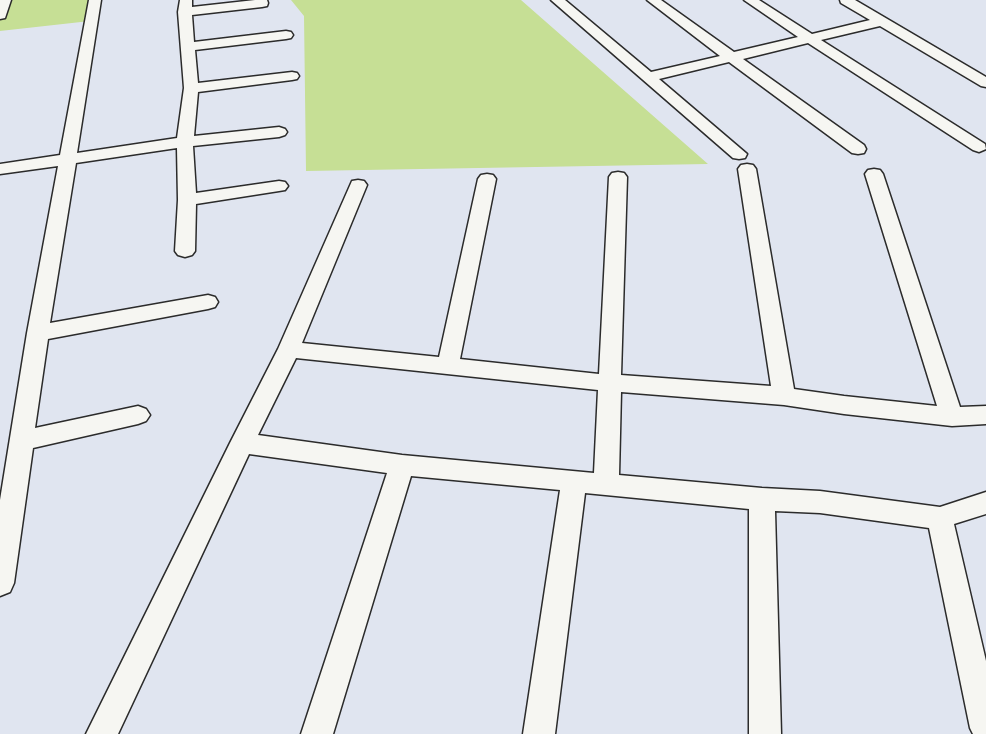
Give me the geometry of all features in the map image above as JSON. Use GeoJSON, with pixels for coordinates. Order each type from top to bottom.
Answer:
{"type":"FeatureCollection","features":[{"type":"Feature","properties":{"kind":"street"},"geometry":{"type":"LineString","coordinates":[[0,15],[5,0]]}},
{"type":"Feature","properties":{"kind":"street"},"geometry":{"type":"LineString","coordinates":[[0,583],[38,333],[95,0]]}},
{"type":"Feature","properties":{"kind":"street"},"geometry":{"type":"LineString","coordinates":[[558,0],[743,161],[784,396]]}},
{"type":"Feature","properties":{"kind":"street"},"geometry":{"type":"LineString","coordinates":[[653,0],[858,149]]}},
{"type":"Feature","properties":{"kind":"street"},"geometry":{"type":"LineString","coordinates":[[750,0],[979,147]]}},
{"type":"Feature","properties":{"kind":"street"},"geometry":{"type":"LineString","coordinates":[[846,0],[986,83]]}},
{"type":"Feature","properties":{"kind":"street"},"geometry":{"type":"LineString","coordinates":[[185,251],[187,200],[185,142],[191,88],[186,6],[262,3]]}},
{"type":"Feature","properties":{"kind":"street"},"geometry":{"type":"LineString","coordinates":[[648,77],[812,39],[882,21]]}},
{"type":"Feature","properties":{"kind":"street"},"geometry":{"type":"LineString","coordinates":[[188,47],[286,35]]}},
{"type":"Feature","properties":{"kind":"street"},"geometry":{"type":"LineString","coordinates":[[191,88],[292,76]]}},
{"type":"Feature","properties":{"kind":"street"},"geometry":{"type":"LineString","coordinates":[[0,169],[185,142],[279,132]]}},
{"type":"Feature","properties":{"kind":"street"},"geometry":{"type":"LineString","coordinates":[[874,174],[952,417]]}},
{"type":"Feature","properties":{"kind":"street"},"geometry":{"type":"LineString","coordinates":[[606,484],[618,177]]}},
{"type":"Feature","properties":{"kind":"street"},"geometry":{"type":"LineString","coordinates":[[448,366],[487,179]]}},
{"type":"Feature","properties":{"kind":"street"},"geometry":{"type":"LineString","coordinates":[[102,734],[242,443],[289,349],[358,185]]}},
{"type":"Feature","properties":{"kind":"street"},"geometry":{"type":"LineString","coordinates":[[187,200],[279,186]]}},
{"type":"Feature","properties":{"kind":"street"},"geometry":{"type":"LineString","coordinates":[[38,333],[208,302]]}},
{"type":"Feature","properties":{"kind":"street"},"geometry":{"type":"LineString","coordinates":[[289,349],[609,383],[784,396],[952,417],[986,415]]}},
{"type":"Feature","properties":{"kind":"street"},"geometry":{"type":"LineString","coordinates":[[21,442],[138,415]]}},
{"type":"Feature","properties":{"kind":"street"},"geometry":{"type":"LineString","coordinates":[[242,443],[402,465],[762,499],[858,506],[940,518],[986,503]]}},
{"type":"Feature","properties":{"kind":"street"},"geometry":{"type":"LineString","coordinates":[[317,734],[402,465]]}},
{"type":"Feature","properties":{"kind":"street"},"geometry":{"type":"LineString","coordinates":[[539,734],[574,482]]}},
{"type":"Feature","properties":{"kind":"street"},"geometry":{"type":"LineString","coordinates":[[762,499],[765,734]]}},
{"type":"Feature","properties":{"kind":"street"},"geometry":{"type":"LineString","coordinates":[[940,518],[986,728]]}},
{"type":"Feature","properties":{"kind":"green space"},"geometry":{"type":"Polygon","coordinates":[[[6,0],[94,0],[90,21],[0,31],[0,18],[6,0]]]}},
{"type":"Feature","properties":{"kind":"green space"},"geometry":{"type":"Polygon","coordinates":[[[291,0],[521,0],[708,164],[306,171],[304,16],[291,0]]]}}]}
